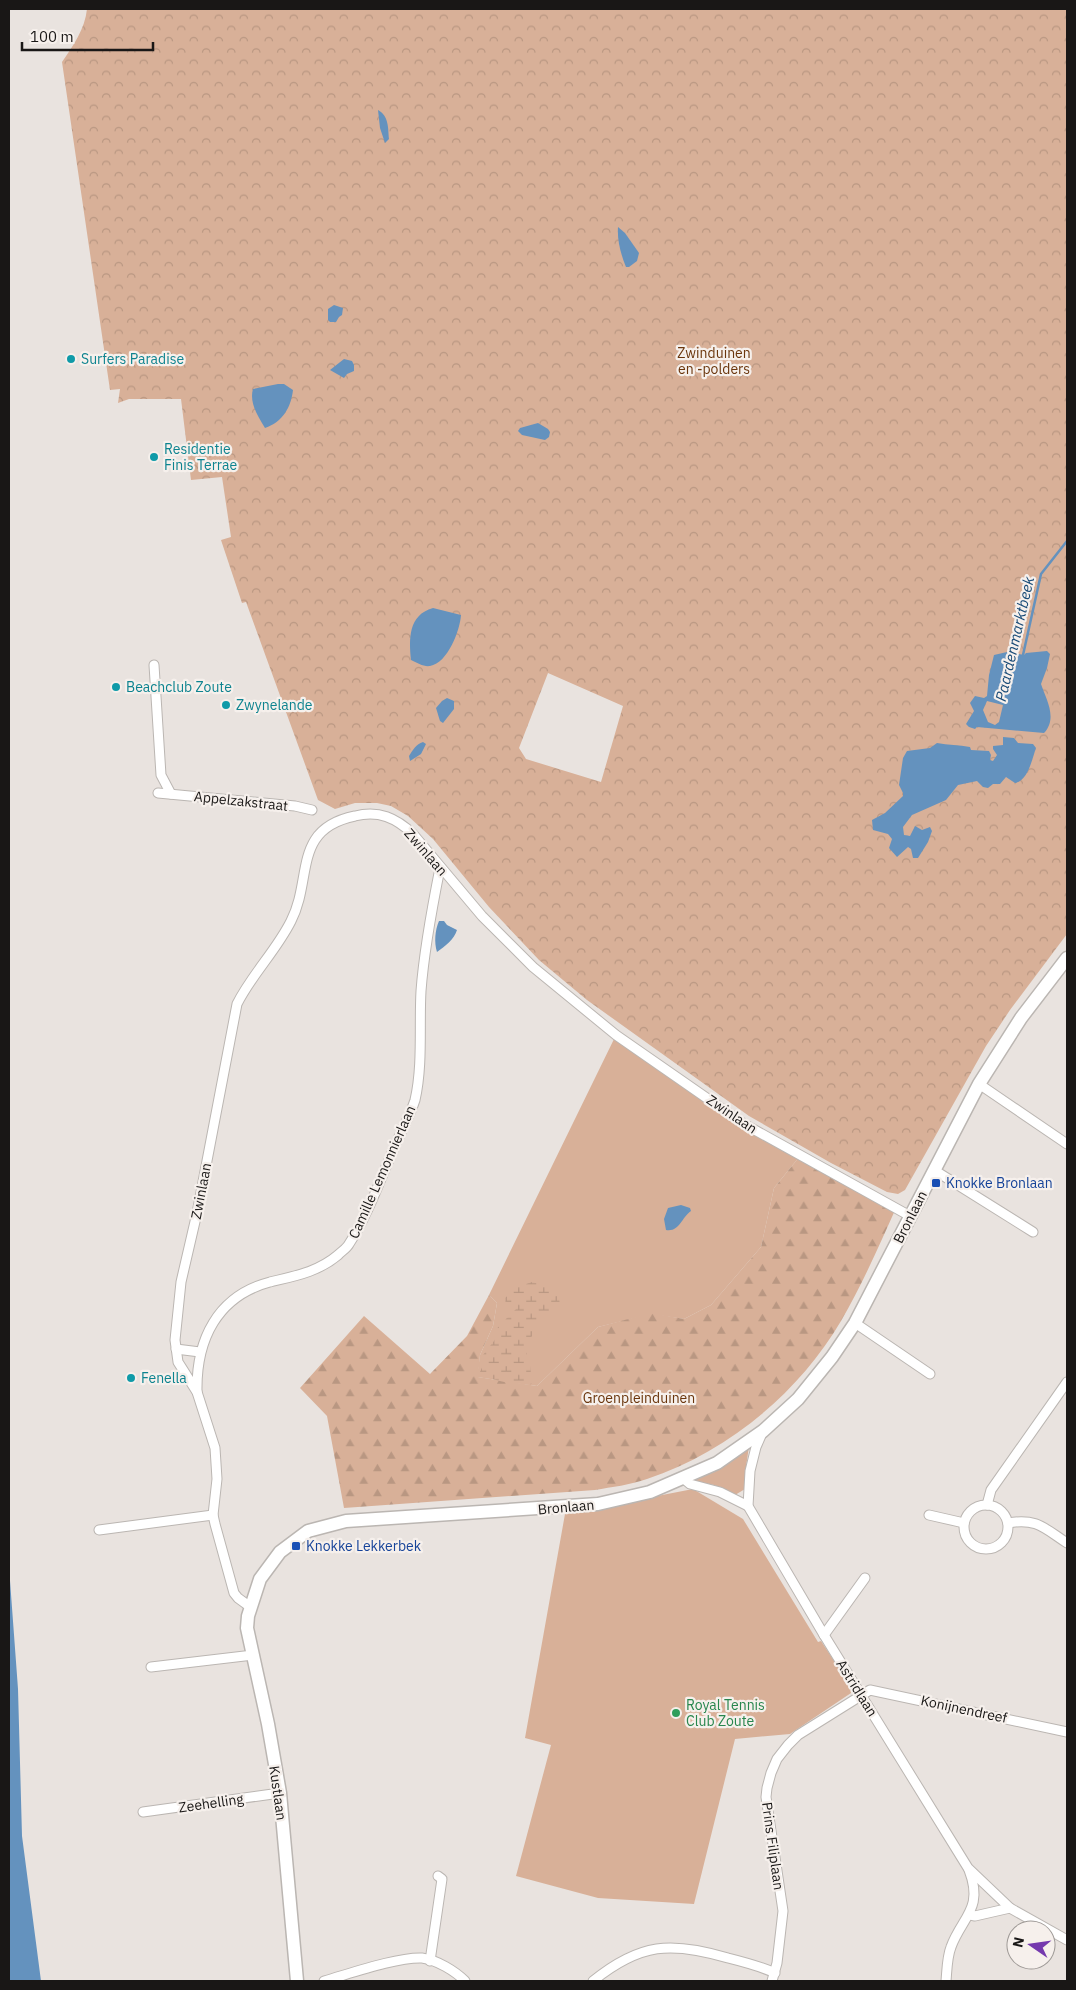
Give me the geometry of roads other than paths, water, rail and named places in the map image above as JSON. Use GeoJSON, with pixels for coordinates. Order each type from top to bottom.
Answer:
{"type":"FeatureCollection","features":[{"type":"Feature","properties":{"kind":"street"},"geometry":{"type":"LineString","coordinates":[[154,665],[161,775],[171,794]]}},
{"type":"Feature","properties":{"kind":"street","name":"Appelzakstraat"},"geometry":{"type":"LineString","coordinates":[[158,793],[295,806],[312,810]]}},
{"type":"Feature","properties":{"kind":"street","name":"Zwinlaan"},"geometry":{"type":"LineString","coordinates":[[250,1606],[234,1593],[213,1515],[217,1465],[215,1448],[197,1392],[178,1362],[176,1349],[181,1282],[197,1213],[235,1012],[252,976],[291,921],[298,903],[306,860],[313,843],[327,825],[358,815],[383,815],[402,824],[413,834],[482,916],[533,967],[616,1035],[744,1124],[910,1216]]}},
{"type":"Feature","properties":{"kind":"street","name":"Camille Lemonnierlaan"},"geometry":{"type":"LineString","coordinates":[[197,1392],[196,1375],[200,1352],[208,1332],[218,1315],[246,1290],[302,1275],[327,1264],[348,1246],[364,1217],[414,1101],[418,1072],[422,984],[440,868]]}},
{"type":"Feature","properties":{"kind":"street","name":"Bronlaan"},"geometry":{"type":"LineString","coordinates":[[250,1606],[260,1579],[280,1552],[308,1531],[328,1524],[346,1521],[598,1504],[650,1492],[684,1479],[736,1451],[763,1431],[798,1399],[832,1357],[855,1323],[979,1084],[1012,1032],[1067,958]]}},
{"type":"Feature","properties":{"kind":"street"},"geometry":{"type":"LineString","coordinates":[[979,1084],[1067,1144]]}},
{"type":"Feature","properties":{"kind":"street"},"geometry":{"type":"LineString","coordinates":[[934,1170],[1034,1232]]}},
{"type":"Feature","properties":{"kind":"street"},"geometry":{"type":"LineString","coordinates":[[855,1323],[930,1374]]}},
{"type":"Feature","properties":{"kind":"street"},"geometry":{"type":"LineString","coordinates":[[176,1349],[200,1352]]}},
{"type":"Feature","properties":{"kind":"street"},"geometry":{"type":"LineString","coordinates":[[986,1505],[991,1490],[1067,1382]]}},
{"type":"Feature","properties":{"kind":"street"},"geometry":{"type":"LineString","coordinates":[[684,1479],[690,1484],[720,1492],[748,1506],[750,1471],[756,1447],[763,1431]]}},
{"type":"Feature","properties":{"kind":"street"},"geometry":{"type":"LineString","coordinates":[[986,1505],[1000,1510],[1008,1523],[1006,1538],[1002,1543],[996,1548],[982,1550],[970,1543],[964,1530],[964,1522],[972,1510],[986,1505]]}},
{"type":"Feature","properties":{"kind":"street","name":"Astridlaan"},"geometry":{"type":"LineString","coordinates":[[748,1506],[824,1635],[968,1868]]}},
{"type":"Feature","properties":{"kind":"street"},"geometry":{"type":"LineString","coordinates":[[99,1530],[213,1515]]}},
{"type":"Feature","properties":{"kind":"street"},"geometry":{"type":"LineString","coordinates":[[930,1515],[964,1522]]}},
{"type":"Feature","properties":{"kind":"street"},"geometry":{"type":"LineString","coordinates":[[1008,1523],[1030,1521],[1067,1543]]}},
{"type":"Feature","properties":{"kind":"street"},"geometry":{"type":"LineString","coordinates":[[824,1635],[865,1578]]}},
{"type":"Feature","properties":{"kind":"street","name":"Kustlaan"},"geometry":{"type":"LineString","coordinates":[[250,1606],[247,1628],[280,1793],[298,1981]]}},
{"type":"Feature","properties":{"kind":"street"},"geometry":{"type":"LineString","coordinates":[[151,1667],[253,1655]]}},
{"type":"Feature","properties":{"kind":"street","name":"Konijnendreef"},"geometry":{"type":"LineString","coordinates":[[862,1695],[870,1690],[879,1691],[1067,1732]]}},
{"type":"Feature","properties":{"kind":"street","name":"Prins Filiplaan"},"geometry":{"type":"LineString","coordinates":[[774,1977],[783,1911],[766,1798],[767,1788],[777,1759],[788,1744],[798,1735],[862,1695]]}},
{"type":"Feature","properties":{"kind":"street","name":"Zeehelling"},"geometry":{"type":"LineString","coordinates":[[143,1812],[280,1793]]}},
{"type":"Feature","properties":{"kind":"street"},"geometry":{"type":"LineString","coordinates":[[968,1868],[1010,1908],[1053,1934],[1067,1940]]}},
{"type":"Feature","properties":{"kind":"street"},"geometry":{"type":"LineString","coordinates":[[946,1981],[952,1946],[970,1914],[974,1896],[973,1879],[968,1868]]}},
{"type":"Feature","properties":{"kind":"street"},"geometry":{"type":"LineString","coordinates":[[430,1961],[442,1879],[438,1876]]}},
{"type":"Feature","properties":{"kind":"street"},"geometry":{"type":"LineString","coordinates":[[970,1914],[975,1916],[1010,1908]]}},
{"type":"Feature","properties":{"kind":"street"},"geometry":{"type":"LineString","coordinates":[[593,1981],[628,1957],[652,1949],[675,1947],[702,1950],[774,1977]]}},
{"type":"Feature","properties":{"kind":"street"},"geometry":{"type":"LineString","coordinates":[[324,1981],[400,1960],[422,1958],[458,1974],[466,1981]]}},
{"type":"Feature","properties":{"kind":"water"},"geometry":{"type":"Polygon","coordinates":[[[378,110],[382,113],[387,123],[389,139],[385,143],[380,128],[378,110]]]}},
{"type":"Feature","properties":{"kind":"water"},"geometry":{"type":"Polygon","coordinates":[[[618,227],[625,233],[639,253],[637,261],[629,267],[626,267],[621,252],[618,227]]]}},
{"type":"Feature","properties":{"kind":"water"},"geometry":{"type":"Polygon","coordinates":[[[334,305],[343,308],[342,315],[336,322],[330,322],[328,320],[328,309],[334,305]]]}},
{"type":"Feature","properties":{"kind":"water"},"geometry":{"type":"Polygon","coordinates":[[[344,359],[352,361],[354,371],[347,374],[344,378],[330,370],[344,359]]]}},
{"type":"Feature","properties":{"kind":"water"},"geometry":{"type":"Polygon","coordinates":[[[284,384],[293,390],[290,402],[281,418],[265,428],[253,404],[253,389],[284,384]]]}},
{"type":"Feature","properties":{"kind":"water"},"geometry":{"type":"Polygon","coordinates":[[[538,423],[550,432],[549,437],[545,440],[522,435],[518,431],[520,428],[538,423]]]}},
{"type":"Feature","properties":{"kind":"water"},"geometry":{"type":"Polygon","coordinates":[[[433,608],[461,615],[452,645],[436,664],[425,666],[411,660],[410,636],[419,616],[433,608]]]}},
{"type":"Feature","properties":{"kind":"water"},"geometry":{"type":"Polygon","coordinates":[[[1047,651],[1050,654],[1041,684],[1051,715],[1048,727],[1044,733],[977,727],[975,729],[966,724],[974,711],[970,703],[975,696],[984,698],[987,696],[989,675],[994,655],[1007,652],[1024,655],[1026,653],[1047,651]],[[987,701],[983,710],[988,722],[995,725],[999,722],[1003,705],[987,701]]]}},
{"type":"Feature","properties":{"kind":"water"},"geometry":{"type":"Polygon","coordinates":[[[447,698],[454,701],[454,709],[443,723],[440,721],[436,708],[447,698]]]}},
{"type":"Feature","properties":{"kind":"water"},"geometry":{"type":"Polygon","coordinates":[[[1003,737],[1014,738],[1018,743],[1033,744],[1036,748],[1029,769],[1023,778],[1015,783],[1006,777],[1000,784],[993,784],[988,788],[983,787],[977,781],[958,785],[946,800],[912,815],[903,827],[904,835],[910,836],[915,826],[922,830],[930,827],[932,831],[928,842],[918,858],[913,858],[911,849],[908,847],[897,857],[889,848],[892,839],[888,834],[873,830],[872,820],[885,813],[903,796],[899,785],[903,758],[907,751],[930,748],[937,743],[970,747],[971,750],[989,751],[991,755],[990,760],[993,761],[997,755],[993,746],[1003,745],[1003,737]]]}},
{"type":"Feature","properties":{"kind":"water"},"geometry":{"type":"Polygon","coordinates":[[[423,742],[426,744],[421,754],[410,761],[409,756],[423,742]]]}},
{"type":"Feature","properties":{"kind":"water"},"geometry":{"type":"Polygon","coordinates":[[[439,921],[444,921],[447,925],[457,930],[451,940],[437,952],[435,936],[439,921]]]}},
{"type":"Feature","properties":{"kind":"water"},"geometry":{"type":"Polygon","coordinates":[[[681,1205],[690,1208],[691,1211],[677,1227],[666,1230],[664,1219],[668,1208],[681,1205]]]}},
{"type":"Feature","properties":{"kind":"water"},"geometry":{"type":"Polygon","coordinates":[[[9,1567],[18,1689],[22,1836],[41,1981],[9,1981],[9,1567]]]}},
{"type":"Feature","properties":{"kind":"waterway","name":"Paardenmarktbeek"},"geometry":{"type":"LineString","coordinates":[[1023,655],[1041,574],[1067,541]]}},
{"type":"Feature","properties":{"kind":"place","name":"Surfers Paradise"},"geometry":{"type":"Point","coordinates":[71,359]}},
{"type":"Feature","properties":{"kind":"place","name":"Residentie Finis Terrae"},"geometry":{"type":"Point","coordinates":[154,457]}},
{"type":"Feature","properties":{"kind":"place","name":"Beachclub Zoute"},"geometry":{"type":"Point","coordinates":[116,687]}},
{"type":"Feature","properties":{"kind":"place","name":"Zwynelande"},"geometry":{"type":"Point","coordinates":[226,705]}},
{"type":"Feature","properties":{"kind":"place","name":"Knokke Bronlaan"},"geometry":{"type":"Point","coordinates":[936,1183]}},
{"type":"Feature","properties":{"kind":"place","name":"Fenella"},"geometry":{"type":"Point","coordinates":[131,1378]}},
{"type":"Feature","properties":{"kind":"place","name":"Knokke Lekkerbek"},"geometry":{"type":"Point","coordinates":[296,1546]}},
{"type":"Feature","properties":{"kind":"place","name":"Royal Tennis Club Zoute"},"geometry":{"type":"Point","coordinates":[676,1713]}},
{"type":"Feature","properties":{"kind":"park label","name":"Zwinduinen en -polders"},"geometry":{"type":"Point","coordinates":[714,362]}},
{"type":"Feature","properties":{"kind":"park label","name":"Groenpleinduinen"},"geometry":{"type":"Point","coordinates":[639,1398]}}]}
